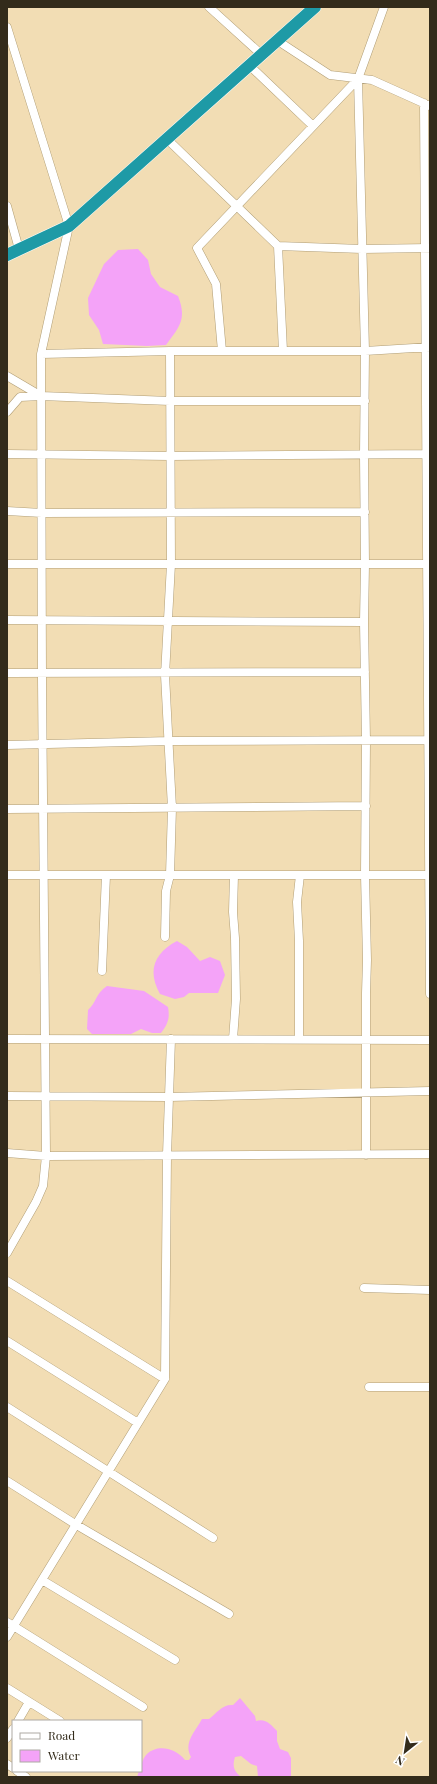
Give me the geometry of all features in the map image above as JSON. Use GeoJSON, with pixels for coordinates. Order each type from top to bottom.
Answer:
{"type":"FeatureCollection","features":[{"type":"Feature","properties":{"kind":"highway"},"geometry":{"type":"LineString","coordinates":[[7,255],[69,226],[278,41],[314,7]]}},
{"type":"Feature","properties":{"kind":"street"},"geometry":{"type":"LineString","coordinates":[[209,7],[262,55]]}},
{"type":"Feature","properties":{"kind":"street"},"geometry":{"type":"LineString","coordinates":[[366,1155],[367,960],[364,875],[366,806],[364,622],[365,350],[358,79],[384,7]]}},
{"type":"Feature","properties":{"kind":"street"},"geometry":{"type":"LineString","coordinates":[[7,27],[69,226],[41,354],[46,1156],[43,1186],[36,1202],[7,1253]]}},
{"type":"Feature","properties":{"kind":"street"},"geometry":{"type":"LineString","coordinates":[[278,41],[330,75],[372,80],[427,105],[430,994]]}},
{"type":"Feature","properties":{"kind":"street"},"geometry":{"type":"LineString","coordinates":[[250,66],[313,126]]}},
{"type":"Feature","properties":{"kind":"street"},"geometry":{"type":"LineString","coordinates":[[222,351],[216,284],[197,248],[358,79]]}},
{"type":"Feature","properties":{"kind":"street"},"geometry":{"type":"LineString","coordinates":[[167,139],[278,246],[362,249],[428,248]]}},
{"type":"Feature","properties":{"kind":"street"},"geometry":{"type":"LineString","coordinates":[[7,206],[19,249]]}},
{"type":"Feature","properties":{"kind":"street"},"geometry":{"type":"LineString","coordinates":[[278,246],[282,351]]}},
{"type":"Feature","properties":{"kind":"street"},"geometry":{"type":"LineString","coordinates":[[41,354],[170,351],[365,350],[428,347]]}},
{"type":"Feature","properties":{"kind":"street"},"geometry":{"type":"LineString","coordinates":[[165,937],[166,891],[170,875],[172,808],[166,673],[171,564],[170,351]]}},
{"type":"Feature","properties":{"kind":"street"},"geometry":{"type":"LineString","coordinates":[[7,376],[41,396]]}},
{"type":"Feature","properties":{"kind":"street"},"geometry":{"type":"LineString","coordinates":[[7,412],[20,397],[41,396],[170,401],[365,401]]}},
{"type":"Feature","properties":{"kind":"street"},"geometry":{"type":"LineString","coordinates":[[7,454],[170,456],[428,454]]}},
{"type":"Feature","properties":{"kind":"street"},"geometry":{"type":"LineString","coordinates":[[7,512],[365,512]]}},
{"type":"Feature","properties":{"kind":"street"},"geometry":{"type":"LineString","coordinates":[[7,564],[429,564]]}},
{"type":"Feature","properties":{"kind":"street"},"geometry":{"type":"LineString","coordinates":[[7,620],[364,622]]}},
{"type":"Feature","properties":{"kind":"street"},"geometry":{"type":"LineString","coordinates":[[7,673],[365,672]]}},
{"type":"Feature","properties":{"kind":"street"},"geometry":{"type":"LineString","coordinates":[[7,745],[170,741],[429,740]]}},
{"type":"Feature","properties":{"kind":"street"},"geometry":{"type":"LineString","coordinates":[[7,809],[366,806]]}},
{"type":"Feature","properties":{"kind":"street"},"geometry":{"type":"LineString","coordinates":[[7,875],[429,874]]}},
{"type":"Feature","properties":{"kind":"street"},"geometry":{"type":"LineString","coordinates":[[102,971],[106,875]]}},
{"type":"Feature","properties":{"kind":"street"},"geometry":{"type":"LineString","coordinates":[[233,1039],[236,999],[233,912],[234,875]]}},
{"type":"Feature","properties":{"kind":"street"},"geometry":{"type":"LineString","coordinates":[[299,1039],[299,941],[297,902],[300,875]]}},
{"type":"Feature","properties":{"kind":"street"},"geometry":{"type":"LineString","coordinates":[[7,1039],[430,1040]]}},
{"type":"Feature","properties":{"kind":"street"},"geometry":{"type":"LineString","coordinates":[[7,1637],[10,1624],[42,1580],[165,1379],[166,1155],[171,1039]]}},
{"type":"Feature","properties":{"kind":"street"},"geometry":{"type":"LineString","coordinates":[[7,1096],[169,1097],[430,1091]]}},
{"type":"Feature","properties":{"kind":"street"},"geometry":{"type":"LineString","coordinates":[[7,1153],[46,1156],[430,1154]]}},
{"type":"Feature","properties":{"kind":"street"},"geometry":{"type":"LineString","coordinates":[[7,1281],[165,1379]]}},
{"type":"Feature","properties":{"kind":"street"},"geometry":{"type":"LineString","coordinates":[[364,1288],[430,1290]]}},
{"type":"Feature","properties":{"kind":"street"},"geometry":{"type":"LineString","coordinates":[[7,1341],[138,1423]]}},
{"type":"Feature","properties":{"kind":"street"},"geometry":{"type":"LineString","coordinates":[[369,1386],[430,1387]]}},
{"type":"Feature","properties":{"kind":"street"},"geometry":{"type":"LineString","coordinates":[[7,1407],[213,1538]]}},
{"type":"Feature","properties":{"kind":"street"},"geometry":{"type":"LineString","coordinates":[[7,1481],[75,1524],[229,1614]]}},
{"type":"Feature","properties":{"kind":"street"},"geometry":{"type":"LineString","coordinates":[[42,1580],[175,1660]]}},
{"type":"Feature","properties":{"kind":"street"},"geometry":{"type":"LineString","coordinates":[[10,1624],[143,1707]]}},
{"type":"Feature","properties":{"kind":"street"},"geometry":{"type":"LineString","coordinates":[[7,1688],[58,1720]]}},
{"type":"Feature","properties":{"kind":"street"},"geometry":{"type":"LineString","coordinates":[[19,1720],[29,1702]]}},
{"type":"Feature","properties":{"kind":"water"},"geometry":{"type":"Polygon","coordinates":[[[138,249],[148,260],[151,274],[160,287],[178,296],[182,311],[181,322],[166,345],[147,346],[103,344],[99,330],[89,315],[88,298],[104,264],[118,250],[138,249]]]}},
{"type":"Feature","properties":{"kind":"water"},"geometry":{"type":"Polygon","coordinates":[[[177,941],[187,947],[200,961],[210,957],[220,961],[225,975],[218,993],[189,993],[184,997],[175,999],[160,994],[154,978],[155,963],[163,951],[177,941]]]}},
{"type":"Feature","properties":{"kind":"water"},"geometry":{"type":"Polygon","coordinates":[[[107,986],[144,991],[168,1007],[168,1021],[161,1033],[152,1033],[141,1029],[131,1034],[92,1034],[87,1029],[88,1010],[100,992],[107,986]]]}},
{"type":"Feature","properties":{"kind":"water"},"geometry":{"type":"Polygon","coordinates":[[[240,1698],[255,1716],[256,1721],[263,1720],[277,1731],[277,1741],[280,1749],[288,1752],[291,1758],[291,1777],[258,1777],[257,1766],[251,1764],[241,1756],[235,1757],[234,1766],[235,1771],[241,1777],[137,1777],[139,1772],[142,1772],[142,1762],[146,1755],[151,1751],[165,1748],[179,1754],[185,1760],[189,1760],[191,1757],[188,1747],[189,1742],[202,1719],[209,1719],[223,1707],[233,1705],[240,1698]]]}}]}
